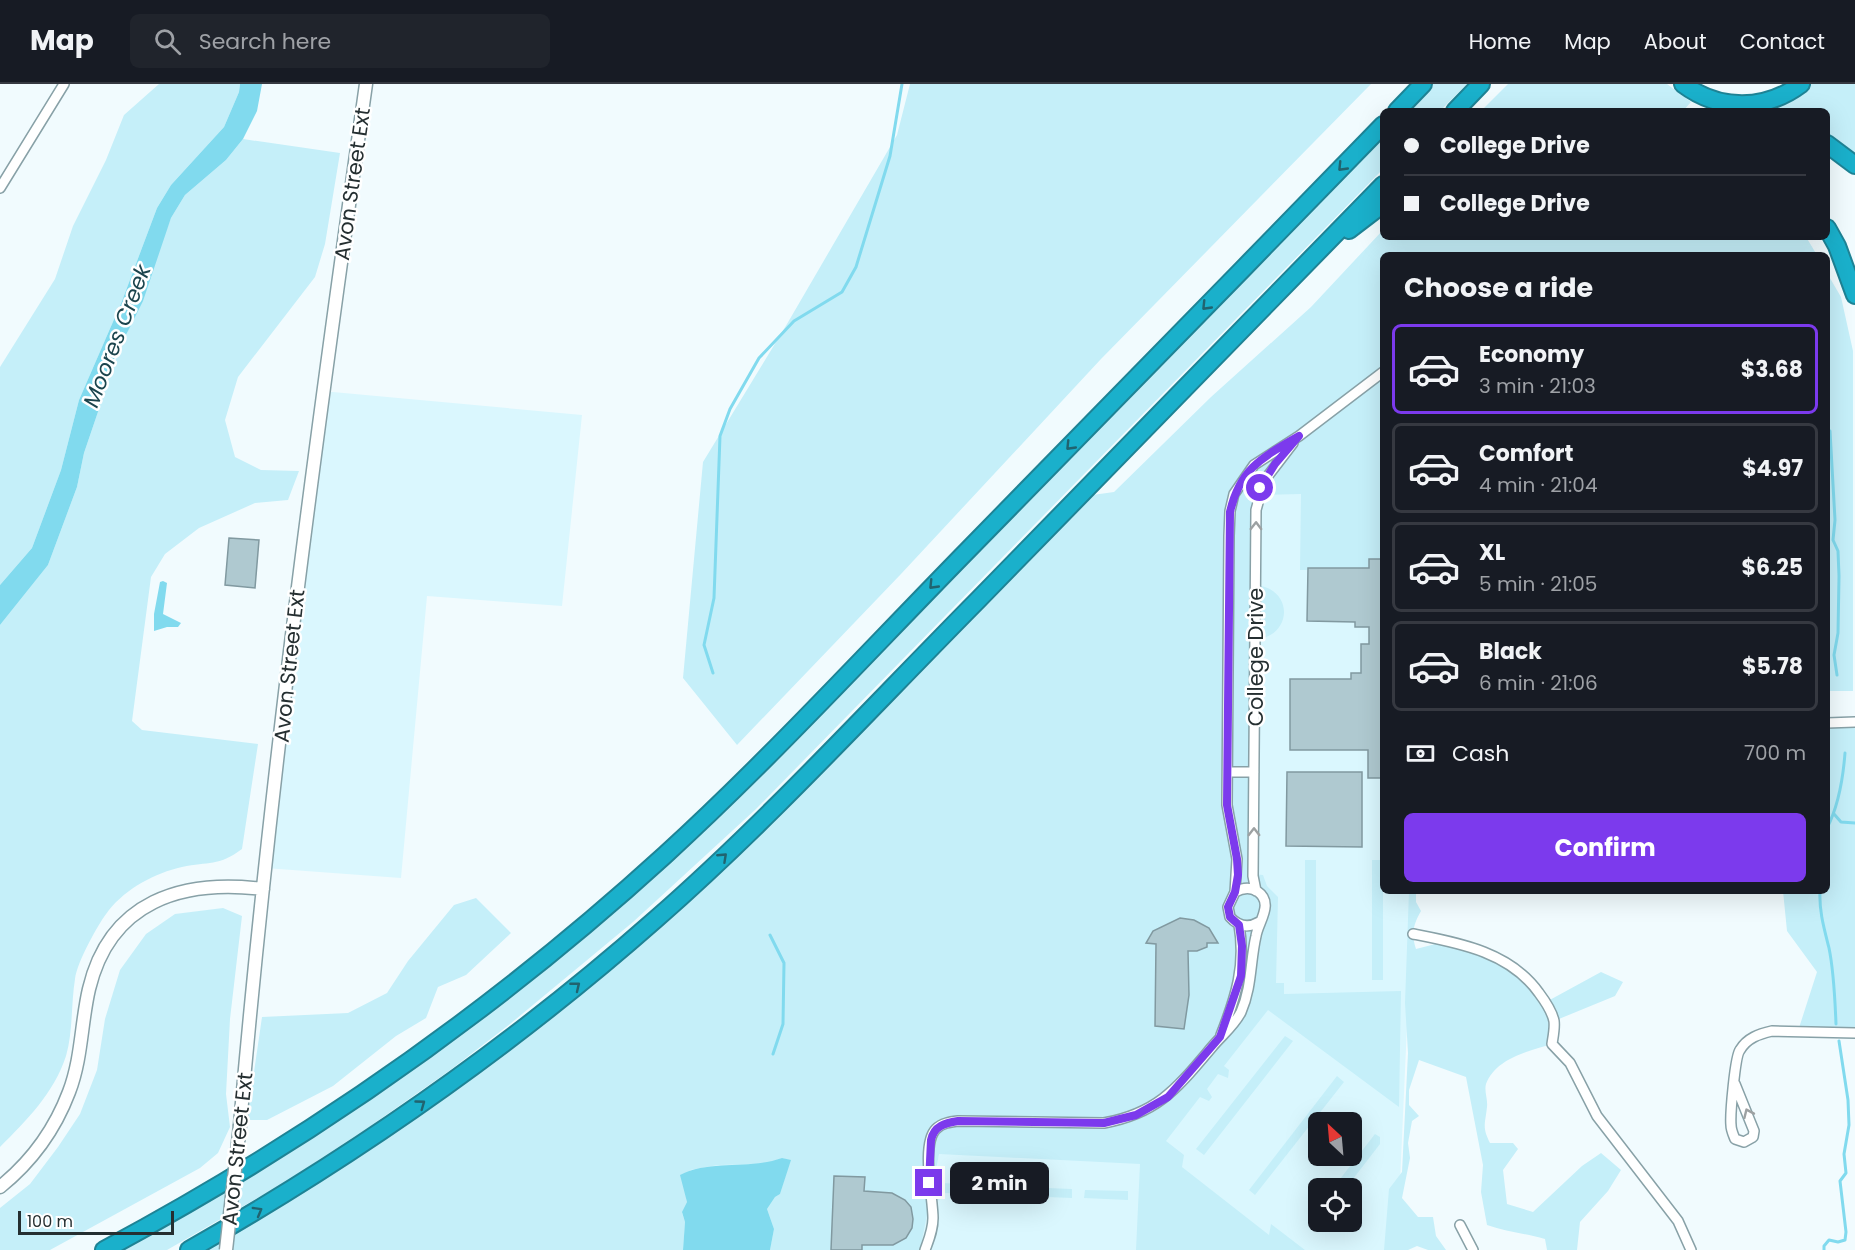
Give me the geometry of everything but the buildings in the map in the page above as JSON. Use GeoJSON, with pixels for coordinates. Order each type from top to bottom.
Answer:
{"type":"FeatureCollection","features":[{"type":"Feature","properties":{"kind":"highway"},"geometry":{"type":"LineString","coordinates":[[1400,108],[1423,84]]}},
{"type":"Feature","properties":{"kind":"highway"},"geometry":{"type":"LineString","coordinates":[[1458,108],[1481,84]]}},
{"type":"Feature","properties":{"kind":"highway"},"geometry":{"type":"LineString","coordinates":[[1683,84],[1699,95],[1734,108]]}},
{"type":"Feature","properties":{"kind":"highway"},"geometry":{"type":"LineString","coordinates":[[1717,102],[1739,104],[1765,102],[1785,95],[1801,84]]}},
{"type":"Feature","properties":{"kind":"highway"},"geometry":{"type":"LineString","coordinates":[[104,1250],[282,1148],[364,1094],[526,974],[638,879],[752,771],[1380,128]]}},
{"type":"Feature","properties":{"kind":"highway"},"geometry":{"type":"LineString","coordinates":[[1830,146],[1855,165]]}},
{"type":"Feature","properties":{"kind":"highway"},"geometry":{"type":"LineString","coordinates":[[189,1250],[275,1201],[415,1109],[538,1017],[658,917],[729,852],[808,774],[1380,188]]}},
{"type":"Feature","properties":{"kind":"highway"},"geometry":{"type":"LineString","coordinates":[[1317,253],[1380,206]]}},
{"type":"Feature","properties":{"kind":"highway"},"geometry":{"type":"LineString","coordinates":[[1830,233],[1838,246],[1855,295]]}},
{"type":"Feature","properties":{"kind":"main road","name":"Avon Street Ext"},"geometry":{"type":"LineString","coordinates":[[226,1250],[263,889],[308,507],[366,84]]}},
{"type":"Feature","properties":{"kind":"main road"},"geometry":{"type":"LineString","coordinates":[[0,1187],[40,1145],[60,1113],[69,1093],[79,1058],[93,971],[117,932],[145,907],[178,891],[213,886],[263,889]]}},
{"type":"Feature","properties":{"kind":"street"},"geometry":{"type":"LineString","coordinates":[[0,188],[64,84]]}},
{"type":"Feature","properties":{"kind":"street","name":"College Drive"},"geometry":{"type":"LineString","coordinates":[[1220,1037],[1241,976],[1242,946],[1239,925],[1230,917],[1228,907],[1235,892],[1237,859],[1228,820],[1230,512],[1237,488],[1254,465],[1299,436],[1380,374]]}},
{"type":"Feature","properties":{"kind":"street","name":"College Drive"},"geometry":{"type":"LineString","coordinates":[[926,1250],[933,1221],[929,1183],[931,1140],[932,1134],[941,1125],[958,1121],[1104,1123],[1136,1115],[1160,1103],[1178,1089],[1220,1037],[1232,1027],[1248,992],[1259,922],[1265,913],[1265,904],[1256,891],[1253,876],[1257,502],[1267,474],[1299,436]]}},
{"type":"Feature","properties":{"kind":"street"},"geometry":{"type":"LineString","coordinates":[[1830,723],[1855,722]]}},
{"type":"Feature","properties":{"kind":"street"},"geometry":{"type":"LineString","coordinates":[[1228,772],[1254,772]]}},
{"type":"Feature","properties":{"kind":"street"},"geometry":{"type":"LineString","coordinates":[[1235,892],[1248,888],[1256,891]]}},
{"type":"Feature","properties":{"kind":"street"},"geometry":{"type":"LineString","coordinates":[[1239,925],[1247,926],[1259,922]]}},
{"type":"Feature","properties":{"kind":"street"},"geometry":{"type":"LineString","coordinates":[[1413,934],[1447,941],[1500,959],[1516,968],[1535,987],[1546,1002],[1554,1021],[1552,1044],[1570,1063],[1597,1116],[1678,1221],[1691,1250]]}},
{"type":"Feature","properties":{"kind":"street"},"geometry":{"type":"LineString","coordinates":[[1735,1084],[1754,1131],[1753,1137],[1744,1142],[1736,1139],[1731,1124],[1737,1055],[1746,1042],[1762,1033],[1772,1031],[1855,1033]]}},
{"type":"Feature","properties":{"kind":"street"},"geometry":{"type":"LineString","coordinates":[[1460,1225],[1473,1250]]}},
{"type":"Feature","properties":{"kind":"shaded area"},"geometry":{"type":"Polygon","coordinates":[[[159,84],[240,84],[239,92],[224,127],[171,185],[157,208],[122,301],[79,400],[61,470],[32,548],[0,585],[0,367],[55,279],[73,226],[106,160],[124,115],[159,84]]]}},
{"type":"Feature","properties":{"kind":"shaded area"},"geometry":{"type":"Polygon","coordinates":[[[910,84],[1371,84],[1101,359],[901,574],[737,745],[683,678],[703,462],[787,324],[897,135],[910,84]]]}},
{"type":"Feature","properties":{"kind":"shaded area"},"geometry":{"type":"Polygon","coordinates":[[[1429,84],[1467,84],[1443,108],[1406,108],[1429,84]]]}},
{"type":"Feature","properties":{"kind":"shaded area"},"geometry":{"type":"Polygon","coordinates":[[[1508,84],[1667,84],[1691,102],[1686,108],[1484,108],[1508,84]]]}},
{"type":"Feature","properties":{"kind":"shaded area"},"geometry":{"type":"Polygon","coordinates":[[[1801,84],[1855,84],[1855,165],[1830,146],[1830,108],[1749,108],[1801,84]]]}},
{"type":"Feature","properties":{"kind":"shaded area"},"geometry":{"type":"Polygon","coordinates":[[[1380,134],[1380,172],[756,809],[633,922],[510,1024],[449,1071],[287,1181],[167,1250],[112,1250],[194,1206],[603,916],[1380,134]]]}},
{"type":"Feature","properties":{"kind":"shaded area"},"geometry":{"type":"Polygon","coordinates":[[[243,139],[340,153],[325,244],[315,277],[238,377],[225,420],[235,457],[261,470],[299,471],[288,500],[255,503],[199,528],[165,554],[151,577],[132,721],[142,730],[258,744],[242,849],[220,861],[182,867],[152,877],[133,888],[109,910],[89,943],[77,972],[70,1037],[61,1069],[38,1106],[0,1147],[0,625],[48,565],[77,487],[84,453],[100,406],[101,385],[119,354],[171,218],[185,195],[226,160],[243,139]]]}},
{"type":"Feature","properties":{"kind":"shaded area"},"geometry":{"type":"Polygon","coordinates":[[[1380,233],[1380,240],[1808,240],[1815,252],[1380,252],[1380,569],[1300,570],[1301,494],[1258,495],[1256,585],[1268,588],[1277,595],[1284,612],[1277,630],[1268,637],[1255,640],[1254,874],[1263,875],[1267,886],[1278,897],[1276,983],[1284,983],[1284,994],[1401,991],[1399,1107],[1268,1010],[1224,1066],[1229,1070],[1228,1078],[1218,1074],[1207,1089],[1212,1097],[1209,1101],[1200,1097],[1166,1141],[1184,1155],[1182,1167],[1269,1235],[1271,1224],[1305,1250],[1136,1250],[1140,1164],[939,1154],[920,1250],[770,1250],[774,1229],[767,1209],[775,1197],[780,1194],[790,1161],[782,1158],[767,1164],[718,1165],[690,1170],[684,1186],[687,1202],[682,1213],[685,1222],[683,1250],[189,1250],[341,1159],[658,917],[1078,497],[1114,492],[1211,397],[1311,307],[1380,233]],[[1180,918],[1153,931],[1147,943],[1156,944],[1156,1026],[1184,1029],[1189,995],[1188,950],[1197,951],[1207,947],[1207,943],[1218,942],[1203,924],[1180,918]]]}},
{"type":"Feature","properties":{"kind":"shaded area"},"geometry":{"type":"Polygon","coordinates":[[[1830,278],[1841,297],[1853,351],[1853,691],[1830,691],[1830,278]]]}},
{"type":"Feature","properties":{"kind":"shaded area"},"geometry":{"type":"Polygon","coordinates":[[[1380,338],[1380,894],[1413,894],[1397,1250],[350,1250],[1380,338]]]}},
{"type":"Feature","properties":{"kind":"shaded area"},"geometry":{"type":"Polygon","coordinates":[[[322,391],[582,415],[562,606],[427,596],[401,878],[265,868],[322,391]]]}},
{"type":"Feature","properties":{"kind":"shaded area"},"geometry":{"type":"Polygon","coordinates":[[[1855,722],[1855,1033],[1798,1031],[1817,972],[1787,931],[1783,894],[1830,894],[1830,723],[1855,722]]]}},
{"type":"Feature","properties":{"kind":"shaded area"},"geometry":{"type":"Polygon","coordinates":[[[1305,860],[1316,860],[1316,982],[1305,982],[1305,860]]]}},
{"type":"Feature","properties":{"kind":"shaded area"},"geometry":{"type":"Polygon","coordinates":[[[1372,860],[1380,860],[1380,894],[1383,894],[1383,980],[1372,980],[1372,860]]]}},
{"type":"Feature","properties":{"kind":"shaded area"},"geometry":{"type":"Polygon","coordinates":[[[1409,894],[1416,894],[1416,902],[1421,911],[1414,930],[1416,949],[1447,941],[1500,959],[1546,1002],[1601,972],[1623,982],[1615,996],[1554,1021],[1552,1044],[1505,1062],[1497,1068],[1486,1084],[1485,1129],[1487,1138],[1490,1143],[1513,1143],[1518,1149],[1503,1170],[1507,1204],[1533,1212],[1582,1166],[1601,1153],[1621,1170],[1608,1191],[1580,1222],[1577,1250],[1547,1250],[1545,1239],[1487,1225],[1481,1192],[1483,1165],[1466,1077],[1419,1060],[1409,1090],[1409,1105],[1419,1116],[1412,1121],[1408,1143],[1410,1158],[1402,1198],[1418,1217],[1433,1217],[1436,1236],[1446,1250],[1428,1250],[1417,1246],[1408,1250],[1384,1250],[1389,1189],[1402,1172],[1408,1053],[1405,1003],[1409,894]]]}},
{"type":"Feature","properties":{"kind":"shaded area"},"geometry":{"type":"Polygon","coordinates":[[[476,898],[511,933],[466,975],[438,987],[426,1018],[396,1036],[333,1086],[267,1120],[247,1120],[262,1017],[348,1013],[387,993],[408,961],[454,905],[476,898]]]}},
{"type":"Feature","properties":{"kind":"shaded area"},"geometry":{"type":"Polygon","coordinates":[[[223,908],[242,916],[230,1019],[226,1094],[230,1127],[218,1153],[200,1168],[50,1250],[0,1250],[0,1208],[30,1184],[80,1114],[97,1070],[105,1019],[120,970],[146,934],[175,914],[223,908]]]}},
{"type":"Feature","properties":{"kind":"shaded area"},"geometry":{"type":"Polygon","coordinates":[[[1285,1036],[1293,1041],[1204,1155],[1196,1149],[1285,1036]]]}},
{"type":"Feature","properties":{"kind":"shaded area"},"geometry":{"type":"Polygon","coordinates":[[[1337,1076],[1344,1082],[1320,1112],[1309,1112],[1337,1076]]]}},
{"type":"Feature","properties":{"kind":"shaded area"},"geometry":{"type":"Polygon","coordinates":[[[1308,1114],[1308,1128],[1255,1195],[1249,1190],[1308,1114]]]}},
{"type":"Feature","properties":{"kind":"shaded area"},"geometry":{"type":"Polygon","coordinates":[[[1375,1134],[1380,1137],[1380,1144],[1354,1178],[1341,1178],[1350,1166],[1362,1166],[1362,1151],[1375,1134]]]}},
{"type":"Feature","properties":{"kind":"shaded area"},"geometry":{"type":"Polygon","coordinates":[[[938,1175],[942,1175],[941,1183],[985,1185],[985,1194],[941,1193],[939,1201],[935,1193],[938,1175]]]}},
{"type":"Feature","properties":{"kind":"shaded area"},"geometry":{"type":"Polygon","coordinates":[[[998,1186],[1072,1189],[1072,1198],[997,1195],[998,1186]]]}},
{"type":"Feature","properties":{"kind":"shaded area"},"geometry":{"type":"Polygon","coordinates":[[[1085,1190],[1128,1191],[1128,1200],[1084,1198],[1085,1190]]]}},
{"type":"Feature","properties":{"kind":"water","name":"Moores Creek"},"geometry":{"type":"Polygon","coordinates":[[[240,84],[262,84],[257,111],[243,139],[226,160],[185,195],[171,218],[143,301],[101,385],[100,406],[84,453],[77,487],[48,565],[0,625],[0,585],[32,548],[61,470],[79,400],[122,301],[157,208],[171,185],[224,127],[239,92],[240,84]]]}},
{"type":"Feature","properties":{"kind":"water"},"geometry":{"type":"Polygon","coordinates":[[[160,582],[167,583],[163,614],[181,623],[178,627],[167,627],[154,631],[154,614],[160,582]]]}},
{"type":"Feature","properties":{"kind":"water"},"geometry":{"type":"Polygon","coordinates":[[[782,1158],[791,1160],[780,1194],[775,1197],[767,1209],[774,1229],[770,1250],[683,1250],[685,1222],[682,1212],[687,1202],[680,1175],[705,1167],[769,1162],[782,1158]]]}},
{"type":"Feature","properties":{"kind":"waterway"},"geometry":{"type":"LineString","coordinates":[[713,673],[704,645],[714,598],[720,436],[730,409],[759,358],[794,321],[842,292],[856,267],[890,156],[902,84]]}},
{"type":"Feature","properties":{"kind":"waterway"},"geometry":{"type":"LineString","coordinates":[[1830,431],[1835,520],[1833,540],[1838,551],[1839,576],[1838,633],[1834,655],[1837,675]]}},
{"type":"Feature","properties":{"kind":"waterway"},"geometry":{"type":"LineString","coordinates":[[1830,821],[1840,792],[1845,753]]}},
{"type":"Feature","properties":{"kind":"waterway"},"geometry":{"type":"LineString","coordinates":[[1834,814],[1841,822],[1855,823]]}},
{"type":"Feature","properties":{"kind":"waterway"},"geometry":{"type":"LineString","coordinates":[[1820,894],[1821,913],[1832,966],[1836,1024]]}},
{"type":"Feature","properties":{"kind":"waterway"},"geometry":{"type":"LineString","coordinates":[[770,935],[784,963],[783,1024],[773,1054]]}},
{"type":"Feature","properties":{"kind":"waterway"},"geometry":{"type":"LineString","coordinates":[[1824,1250],[1829,1240],[1838,1242],[1845,1240],[1846,1232],[1840,1181],[1846,1173],[1844,1154],[1849,1125],[1848,1100],[1839,1041]]}},
{"type":"Feature","properties":{"kind":"route"},"geometry":{"type":"LineString","coordinates":[[929,1183],[932,1134],[941,1125],[958,1121],[1104,1123],[1124,1119],[1151,1108],[1178,1089],[1220,1037],[1237,991],[1242,962],[1239,925],[1234,922],[1228,912],[1229,901],[1235,892],[1238,875],[1227,805],[1230,512],[1234,494],[1248,471],[1266,455],[1299,436],[1267,474],[1260,488]]}}]}
